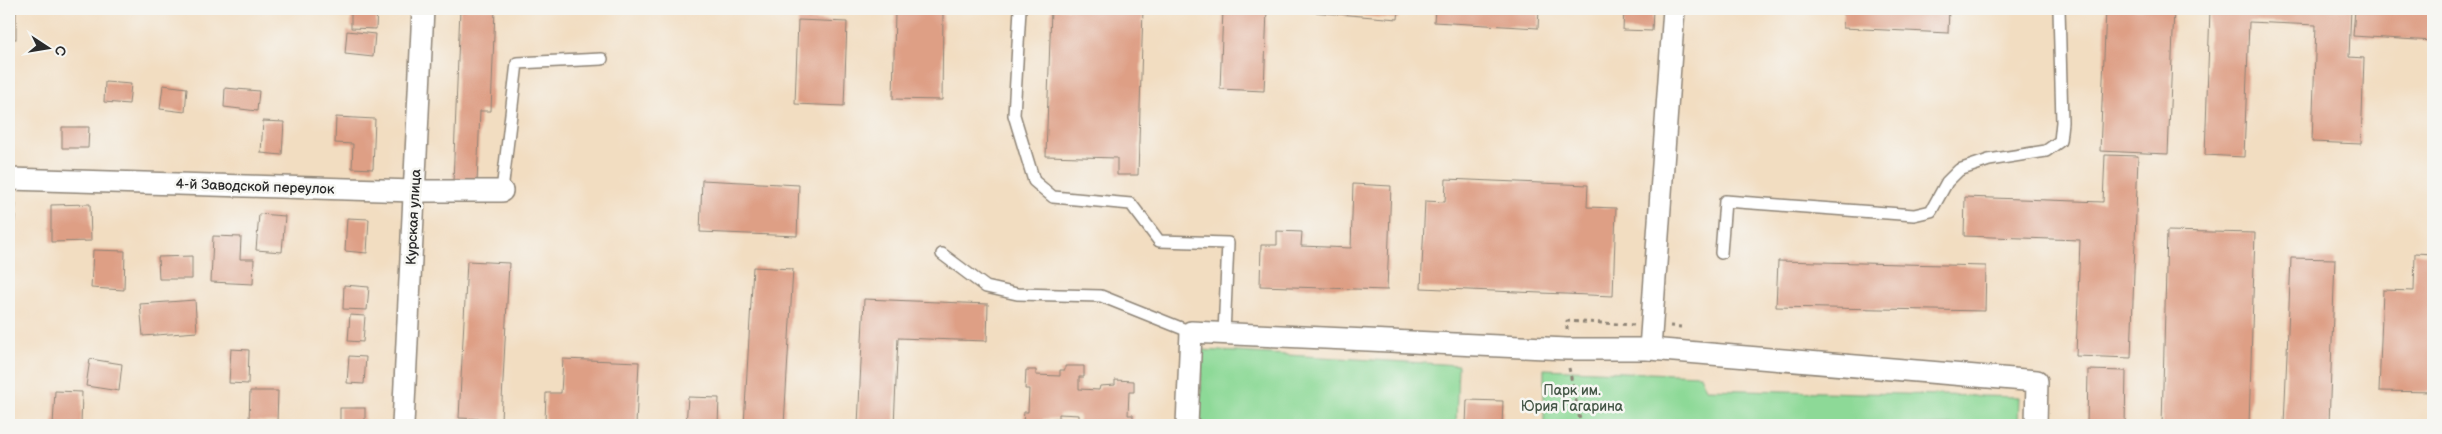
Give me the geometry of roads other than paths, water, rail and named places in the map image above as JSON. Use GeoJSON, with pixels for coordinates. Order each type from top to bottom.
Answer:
{"type":"FeatureCollection","features":[{"type":"Feature","properties":{"kind":"street","name":"Курская улица"},"geometry":{"type":"LineString","coordinates":[[403,425],[424,9]]}},
{"type":"Feature","properties":{"kind":"street"},"geometry":{"type":"LineString","coordinates":[[1650,349],[1650,326],[1674,9]]}},
{"type":"Feature","properties":{"kind":"street","name":"4-й Заводской переулок"},"geometry":{"type":"LineString","coordinates":[[9,179],[414,191],[502,191]]}},
{"type":"Feature","properties":{"kind":"street"},"geometry":{"type":"LineString","coordinates":[[1187,425],[1191,332],[1567,349],[1650,349],[2037,381],[2036,425]]}},
{"type":"Feature","properties":{"kind":"lane"},"geometry":{"type":"LineString","coordinates":[[1020,9],[1014,115],[1034,181],[1053,197],[1131,204],[1160,241],[1228,244],[1224,334]]}},
{"type":"Feature","properties":{"kind":"lane"},"geometry":{"type":"LineString","coordinates":[[1721,253],[1725,202],[1914,215],[1931,211],[1947,182],[1959,170],[1988,160],[2046,151],[2060,140],[2062,122],[2059,9]]}},
{"type":"Feature","properties":{"kind":"lane"},"geometry":{"type":"LineString","coordinates":[[502,191],[517,63],[602,59]]}},
{"type":"Feature","properties":{"kind":"lane"},"geometry":{"type":"LineString","coordinates":[[942,254],[986,288],[1016,294],[1101,296],[1191,332]]}},
{"type":"Feature","properties":{"kind":"park label","name":"Парк им. Юрия Гагарина"},"geometry":{"type":"Point","coordinates":[1572,398]}}]}
